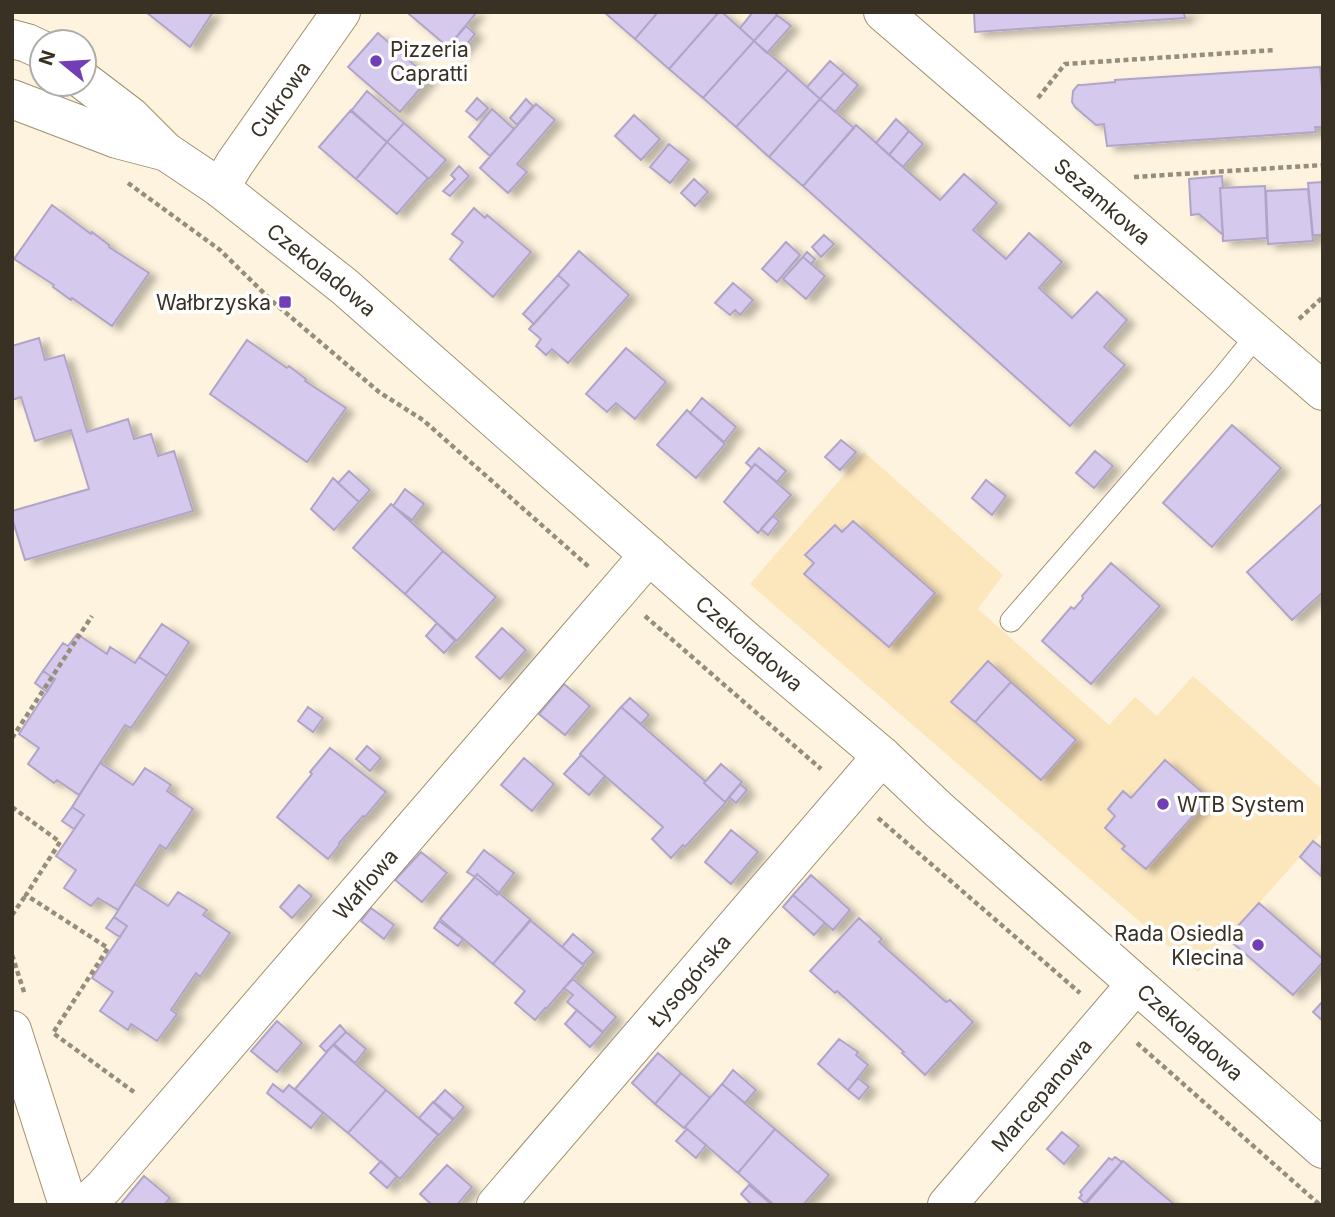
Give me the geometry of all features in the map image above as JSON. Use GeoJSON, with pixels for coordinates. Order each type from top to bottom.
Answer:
{"type":"FeatureCollection","features":[{"type":"Feature","properties":{"kind":"street","name":"Cukrowa"},"geometry":{"type":"LineString","coordinates":[[220,188],[341,12]]}},
{"type":"Feature","properties":{"kind":"street","name":"Sezamkowa"},"geometry":{"type":"LineString","coordinates":[[883,12],[1323,391]]}},
{"type":"Feature","properties":{"kind":"street","name":"Czekoladowa"},"geometry":{"type":"LineString","coordinates":[[98,92],[130,117],[165,151],[220,188],[345,287],[744,639],[882,756],[939,810],[1323,1149]]}},
{"type":"Feature","properties":{"kind":"street","name":"Czekoladowa"},"geometry":{"type":"LineString","coordinates":[[12,99],[117,139],[165,151]]}},
{"type":"Feature","properties":{"kind":"street","name":"Waflowa"},"geometry":{"type":"LineString","coordinates":[[76,1205],[90,1200],[103,1188],[649,555]]}},
{"type":"Feature","properties":{"kind":"street","name":"Łysogórska"},"geometry":{"type":"LineString","coordinates":[[496,1205],[882,756]]}},
{"type":"Feature","properties":{"kind":"street","name":"Marcepanowa"},"geometry":{"type":"LineString","coordinates":[[947,1205],[1136,984]]}},
{"type":"Feature","properties":{"kind":"street"},"geometry":{"type":"LineString","coordinates":[[12,1030],[68,1205]]}},
{"type":"Feature","properties":{"kind":"lane"},"geometry":{"type":"LineString","coordinates":[[1011,621],[1257,335]]}},
{"type":"Feature","properties":{"kind":"path"},"geometry":{"type":"LineString","coordinates":[[1017,127],[1065,64],[1276,50]]}},
{"type":"Feature","properties":{"kind":"path"},"geometry":{"type":"LineString","coordinates":[[1122,178],[1323,165]]}},
{"type":"Feature","properties":{"kind":"path"},"geometry":{"type":"LineString","coordinates":[[220,250],[273,302],[379,392],[423,420],[830,776]]}},
{"type":"Feature","properties":{"kind":"path"},"geometry":{"type":"LineString","coordinates":[[1295,323],[1323,296]]}},
{"type":"Feature","properties":{"kind":"path"},"geometry":{"type":"LineString","coordinates":[[12,738],[92,616]]}},
{"type":"Feature","properties":{"kind":"path"},"geometry":{"type":"LineString","coordinates":[[12,807],[60,842],[12,915]]}},
{"type":"Feature","properties":{"kind":"path"},"geometry":{"type":"LineString","coordinates":[[869,810],[1080,993]]}},
{"type":"Feature","properties":{"kind":"path"},"geometry":{"type":"LineString","coordinates":[[26,895],[108,948],[53,1033],[166,1115]]}},
{"type":"Feature","properties":{"kind":"path"},"geometry":{"type":"LineString","coordinates":[[1131,1038],[1320,1205]]}},
{"type":"Feature","properties":{"kind":"shaded area"},"geometry":{"type":"Polygon","coordinates":[[[864,452],[1003,575],[978,609],[1109,725],[1135,697],[1157,716],[1193,676],[1323,790],[1323,831],[1198,972],[750,584],[864,452]]]}},
{"type":"Feature","properties":{"kind":"building"},"geometry":{"type":"Polygon","coordinates":[[[146,12],[213,12],[190,47],[146,12]]]}},
{"type":"Feature","properties":{"kind":"building"},"geometry":{"type":"Polygon","coordinates":[[[477,12],[448,47],[409,14],[477,12]]]}},
{"type":"Feature","properties":{"kind":"building"},"geometry":{"type":"Polygon","coordinates":[[[604,12],[658,12],[635,39],[604,12]]]}},
{"type":"Feature","properties":{"kind":"building"},"geometry":{"type":"Polygon","coordinates":[[[658,12],[719,12],[669,69],[635,39],[658,12]]]}},
{"type":"Feature","properties":{"kind":"building"},"geometry":{"type":"Polygon","coordinates":[[[719,12],[754,41],[703,98],[669,69],[719,12]]]}},
{"type":"Feature","properties":{"kind":"building"},"geometry":{"type":"Polygon","coordinates":[[[753,12],[774,12],[777,15],[754,41],[740,28],[753,12]]]}},
{"type":"Feature","properties":{"kind":"building"},"geometry":{"type":"Polygon","coordinates":[[[974,12],[1194,12],[1184,13],[1185,18],[975,32],[974,12]]]}},
{"type":"Feature","properties":{"kind":"building"},"geometry":{"type":"Polygon","coordinates":[[[777,15],[791,26],[767,53],[754,41],[777,15]]]}},
{"type":"Feature","properties":{"kind":"building"},"geometry":{"type":"Polygon","coordinates":[[[466,26],[475,34],[458,55],[448,47],[466,26]]]}},
{"type":"Feature","properties":{"kind":"building"},"geometry":{"type":"Polygon","coordinates":[[[378,33],[429,78],[400,112],[348,67],[378,33]]]}},
{"type":"Feature","properties":{"kind":"building"},"geometry":{"type":"Polygon","coordinates":[[[754,41],[788,70],[736,127],[703,98],[754,41]]]}},
{"type":"Feature","properties":{"kind":"building"},"geometry":{"type":"Polygon","coordinates":[[[830,61],[844,73],[820,99],[807,87],[830,61]]]}},
{"type":"Feature","properties":{"kind":"building"},"geometry":{"type":"Polygon","coordinates":[[[1320,67],[1323,127],[1315,127],[1316,132],[1107,146],[1104,124],[1096,125],[1072,102],[1073,91],[1078,85],[1115,80],[1320,67]]]}},
{"type":"Feature","properties":{"kind":"building"},"geometry":{"type":"Polygon","coordinates":[[[788,70],[820,99],[769,157],[736,127],[788,70]]]}},
{"type":"Feature","properties":{"kind":"building"},"geometry":{"type":"Polygon","coordinates":[[[844,73],[858,85],[835,112],[820,99],[844,73]]]}},
{"type":"Feature","properties":{"kind":"building"},"geometry":{"type":"Polygon","coordinates":[[[367,91],[404,123],[387,142],[351,111],[367,91]]]}},
{"type":"Feature","properties":{"kind":"building"},"geometry":{"type":"Polygon","coordinates":[[[477,98],[488,108],[477,120],[466,111],[477,98]]]}},
{"type":"Feature","properties":{"kind":"building"},"geometry":{"type":"Polygon","coordinates":[[[526,99],[533,106],[517,125],[510,118],[526,99]]]}},
{"type":"Feature","properties":{"kind":"building"},"geometry":{"type":"Polygon","coordinates":[[[820,99],[854,128],[803,186],[769,157],[820,99]]]}},
{"type":"Feature","properties":{"kind":"building"},"geometry":{"type":"Polygon","coordinates":[[[536,104],[555,120],[517,164],[527,172],[508,193],[480,168],[536,104]]]}},
{"type":"Feature","properties":{"kind":"building"},"geometry":{"type":"Polygon","coordinates":[[[492,109],[514,129],[490,156],[469,137],[492,109]]]}},
{"type":"Feature","properties":{"kind":"building"},"geometry":{"type":"Polygon","coordinates":[[[351,110],[387,142],[356,179],[319,147],[351,110]]]}},
{"type":"Feature","properties":{"kind":"building"},"geometry":{"type":"Polygon","coordinates":[[[634,115],[660,139],[641,160],[615,136],[634,115]]]}},
{"type":"Feature","properties":{"kind":"building"},"geometry":{"type":"Polygon","coordinates":[[[896,119],[909,131],[889,155],[876,143],[896,119]]]}},
{"type":"Feature","properties":{"kind":"building"},"geometry":{"type":"Polygon","coordinates":[[[404,123],[446,160],[429,179],[387,142],[404,123]]]}},
{"type":"Feature","properties":{"kind":"building"},"geometry":{"type":"Polygon","coordinates":[[[856,125],[940,200],[964,174],[997,203],[973,230],[1006,259],[1029,233],[1062,262],[1039,288],[1072,318],[1097,292],[1127,320],[1104,347],[1125,365],[1070,426],[803,186],[856,125]]]}},
{"type":"Feature","properties":{"kind":"building"},"geometry":{"type":"Polygon","coordinates":[[[909,131],[923,144],[903,167],[889,155],[909,131]]]}},
{"type":"Feature","properties":{"kind":"building"},"geometry":{"type":"Polygon","coordinates":[[[387,142],[428,178],[397,214],[356,179],[387,142]]]}},
{"type":"Feature","properties":{"kind":"building"},"geometry":{"type":"Polygon","coordinates":[[[669,144],[689,160],[670,183],[650,167],[669,144]]]}},
{"type":"Feature","properties":{"kind":"building"},"geometry":{"type":"Polygon","coordinates":[[[459,166],[469,176],[450,196],[443,191],[455,179],[451,175],[459,166]]]}},
{"type":"Feature","properties":{"kind":"building"},"geometry":{"type":"Polygon","coordinates":[[[1222,176],[1223,188],[1220,188],[1223,235],[1199,214],[1191,215],[1189,179],[1222,176]]]}},
{"type":"Feature","properties":{"kind":"building"},"geometry":{"type":"Polygon","coordinates":[[[694,179],[708,192],[695,206],[681,193],[694,179]]]}},
{"type":"Feature","properties":{"kind":"building"},"geometry":{"type":"Polygon","coordinates":[[[1323,182],[1323,235],[1313,235],[1308,183],[1323,182]]]}},
{"type":"Feature","properties":{"kind":"building"},"geometry":{"type":"Polygon","coordinates":[[[1265,186],[1267,238],[1223,241],[1220,188],[1265,186]]]}},
{"type":"Feature","properties":{"kind":"building"},"geometry":{"type":"Polygon","coordinates":[[[1308,189],[1313,241],[1268,244],[1266,191],[1308,189]]]}},
{"type":"Feature","properties":{"kind":"building"},"geometry":{"type":"Polygon","coordinates":[[[52,205],[149,273],[112,326],[14,259],[52,205]]]}},
{"type":"Feature","properties":{"kind":"building"},"geometry":{"type":"Polygon","coordinates":[[[474,208],[485,218],[487,215],[531,252],[493,297],[450,259],[463,242],[452,234],[474,208]]]}},
{"type":"Feature","properties":{"kind":"building"},"geometry":{"type":"Polygon","coordinates":[[[824,235],[834,244],[821,257],[812,247],[824,235]]]}},
{"type":"Feature","properties":{"kind":"building"},"geometry":{"type":"Polygon","coordinates":[[[786,242],[800,255],[777,282],[762,269],[786,242]]]}},
{"type":"Feature","properties":{"kind":"building"},"geometry":{"type":"Polygon","coordinates":[[[579,251],[629,295],[568,363],[552,349],[546,355],[536,346],[541,339],[529,329],[569,285],[558,275],[579,251]]]}},
{"type":"Feature","properties":{"kind":"building"},"geometry":{"type":"Polygon","coordinates":[[[807,252],[815,259],[811,264],[803,257],[807,252]]]}},
{"type":"Feature","properties":{"kind":"building"},"geometry":{"type":"Polygon","coordinates":[[[803,257],[825,276],[806,299],[783,279],[803,257]]]}},
{"type":"Feature","properties":{"kind":"building"},"geometry":{"type":"Polygon","coordinates":[[[558,275],[569,285],[534,324],[523,314],[558,275]]]}},
{"type":"Feature","properties":{"kind":"building"},"geometry":{"type":"Polygon","coordinates":[[[733,283],[753,300],[740,315],[735,310],[730,315],[715,303],[733,283]]]}},
{"type":"Feature","properties":{"kind":"building"},"geometry":{"type":"Polygon","coordinates":[[[39,338],[45,360],[64,355],[87,432],[128,419],[134,439],[151,434],[158,456],[174,451],[193,511],[25,560],[12,511],[89,489],[71,430],[35,441],[21,397],[12,400],[12,346],[39,338]]]}},
{"type":"Feature","properties":{"kind":"building"},"geometry":{"type":"Polygon","coordinates":[[[247,340],[287,368],[289,366],[306,379],[305,381],[346,408],[307,462],[210,394],[247,340]]]}},
{"type":"Feature","properties":{"kind":"building"},"geometry":{"type":"Polygon","coordinates":[[[626,348],[666,382],[635,419],[616,403],[607,412],[586,394],[626,348]]]}},
{"type":"Feature","properties":{"kind":"building"},"geometry":{"type":"Polygon","coordinates":[[[702,398],[736,427],[724,442],[690,413],[702,398]]]}},
{"type":"Feature","properties":{"kind":"building"},"geometry":{"type":"Polygon","coordinates":[[[687,410],[725,444],[696,478],[657,445],[687,410]]]}},
{"type":"Feature","properties":{"kind":"building"},"geometry":{"type":"Polygon","coordinates":[[[1232,425],[1281,468],[1212,547],[1163,503],[1232,425]]]}},
{"type":"Feature","properties":{"kind":"building"},"geometry":{"type":"Polygon","coordinates":[[[841,440],[856,452],[840,470],[825,457],[841,440]]]}},
{"type":"Feature","properties":{"kind":"building"},"geometry":{"type":"Polygon","coordinates":[[[759,448],[786,471],[777,482],[755,464],[752,468],[746,463],[759,448]]]}},
{"type":"Feature","properties":{"kind":"building"},"geometry":{"type":"Polygon","coordinates":[[[1095,451],[1113,466],[1094,488],[1076,473],[1095,451]]]}},
{"type":"Feature","properties":{"kind":"building"},"geometry":{"type":"Polygon","coordinates":[[[755,464],[791,495],[758,533],[724,502],[755,464]]]}},
{"type":"Feature","properties":{"kind":"building"},"geometry":{"type":"Polygon","coordinates":[[[349,471],[370,490],[359,502],[338,483],[349,471]]]}},
{"type":"Feature","properties":{"kind":"building"},"geometry":{"type":"Polygon","coordinates":[[[333,478],[359,502],[334,530],[311,509],[333,478]]]}},
{"type":"Feature","properties":{"kind":"building"},"geometry":{"type":"Polygon","coordinates":[[[986,480],[1006,496],[992,515],[972,498],[986,480]]]}},
{"type":"Feature","properties":{"kind":"building"},"geometry":{"type":"Polygon","coordinates":[[[405,489],[424,504],[412,520],[393,506],[405,489]]]}},
{"type":"Feature","properties":{"kind":"building"},"geometry":{"type":"Polygon","coordinates":[[[1323,503],[1323,592],[1292,620],[1247,572],[1323,503]]]}},
{"type":"Feature","properties":{"kind":"building"},"geometry":{"type":"Polygon","coordinates":[[[391,504],[443,551],[405,594],[353,548],[391,504]]]}},
{"type":"Feature","properties":{"kind":"building"},"geometry":{"type":"Polygon","coordinates":[[[773,516],[779,521],[768,535],[761,529],[773,516]]]}},
{"type":"Feature","properties":{"kind":"building"},"geometry":{"type":"Polygon","coordinates":[[[853,521],[935,593],[889,647],[804,574],[814,563],[805,555],[835,525],[842,532],[853,521]]]}},
{"type":"Feature","properties":{"kind":"building"},"geometry":{"type":"Polygon","coordinates":[[[443,551],[496,597],[457,641],[405,594],[443,551]]]}},
{"type":"Feature","properties":{"kind":"building"},"geometry":{"type":"Polygon","coordinates":[[[1111,563],[1160,606],[1091,684],[1042,641],[1071,607],[1074,609],[1082,600],[1082,596],[1111,563]]]}},
{"type":"Feature","properties":{"kind":"building"},"geometry":{"type":"Polygon","coordinates":[[[437,623],[455,641],[444,653],[426,636],[437,623]]]}},
{"type":"Feature","properties":{"kind":"building"},"geometry":{"type":"Polygon","coordinates":[[[162,624],[189,642],[167,676],[139,657],[162,624]]]}},
{"type":"Feature","properties":{"kind":"building"},"geometry":{"type":"Polygon","coordinates":[[[502,628],[526,650],[500,679],[476,657],[502,628]]]}},
{"type":"Feature","properties":{"kind":"building"},"geometry":{"type":"Polygon","coordinates":[[[77,634],[107,654],[110,647],[135,663],[139,657],[167,676],[131,728],[125,725],[79,795],[57,780],[54,783],[28,764],[39,748],[19,734],[55,679],[43,671],[63,643],[68,646],[77,634]]]}},
{"type":"Feature","properties":{"kind":"building"},"geometry":{"type":"Polygon","coordinates":[[[988,661],[1011,682],[975,722],[951,702],[988,661]]]}},
{"type":"Feature","properties":{"kind":"building"},"geometry":{"type":"Polygon","coordinates":[[[43,671],[55,679],[47,692],[35,683],[43,671]]]}},
{"type":"Feature","properties":{"kind":"building"},"geometry":{"type":"Polygon","coordinates":[[[1011,682],[1076,740],[1041,780],[975,722],[1011,682]]]}},
{"type":"Feature","properties":{"kind":"building"},"geometry":{"type":"Polygon","coordinates":[[[564,684],[590,706],[565,735],[539,714],[564,684]]]}},
{"type":"Feature","properties":{"kind":"building"},"geometry":{"type":"Polygon","coordinates":[[[630,698],[649,715],[641,724],[621,707],[630,698]]]}},
{"type":"Feature","properties":{"kind":"building"},"geometry":{"type":"Polygon","coordinates":[[[308,707],[323,718],[313,732],[298,721],[308,707]]]}},
{"type":"Feature","properties":{"kind":"building"},"geometry":{"type":"Polygon","coordinates":[[[621,707],[727,801],[685,847],[683,845],[671,858],[652,839],[663,827],[580,754],[621,707]]]}},
{"type":"Feature","properties":{"kind":"building"},"geometry":{"type":"Polygon","coordinates":[[[367,746],[381,758],[370,771],[356,759],[367,746]]]}},
{"type":"Feature","properties":{"kind":"building"},"geometry":{"type":"Polygon","coordinates":[[[330,748],[386,792],[339,843],[328,859],[277,817],[330,748]]]}},
{"type":"Feature","properties":{"kind":"building"},"geometry":{"type":"Polygon","coordinates":[[[581,755],[605,776],[589,795],[564,774],[581,755]]]}},
{"type":"Feature","properties":{"kind":"building"},"geometry":{"type":"Polygon","coordinates":[[[524,758],[554,784],[532,811],[501,785],[524,758]]]}},
{"type":"Feature","properties":{"kind":"building"},"geometry":{"type":"Polygon","coordinates":[[[1165,760],[1209,798],[1146,869],[1122,849],[1125,846],[1105,828],[1115,816],[1108,809],[1123,791],[1131,798],[1165,760]]]}},
{"type":"Feature","properties":{"kind":"building"},"geometry":{"type":"Polygon","coordinates":[[[100,763],[133,785],[145,768],[171,785],[167,791],[193,809],[166,849],[160,845],[118,910],[98,898],[91,906],[64,888],[76,870],[56,856],[84,815],[72,807],[100,763]]]}},
{"type":"Feature","properties":{"kind":"building"},"geometry":{"type":"Polygon","coordinates":[[[721,764],[742,782],[725,802],[704,783],[721,764]]]}},
{"type":"Feature","properties":{"kind":"building"},"geometry":{"type":"Polygon","coordinates":[[[740,784],[747,790],[736,803],[729,797],[740,784]]]}},
{"type":"Feature","properties":{"kind":"building"},"geometry":{"type":"Polygon","coordinates":[[[72,807],[84,815],[74,829],[62,821],[72,807]]]}},
{"type":"Feature","properties":{"kind":"building"},"geometry":{"type":"Polygon","coordinates":[[[731,830],[758,852],[731,884],[705,862],[731,830]]]}},
{"type":"Feature","properties":{"kind":"building"},"geometry":{"type":"Polygon","coordinates":[[[1313,841],[1323,849],[1321,876],[1300,857],[1313,841]]]}},
{"type":"Feature","properties":{"kind":"building"},"geometry":{"type":"Polygon","coordinates":[[[484,850],[514,873],[499,893],[477,874],[475,877],[467,872],[484,850]]]}},
{"type":"Feature","properties":{"kind":"building"},"geometry":{"type":"Polygon","coordinates":[[[421,852],[447,873],[422,902],[395,880],[421,852]]]}},
{"type":"Feature","properties":{"kind":"building"},"geometry":{"type":"Polygon","coordinates":[[[477,874],[499,893],[497,895],[475,877],[477,874]]]}},
{"type":"Feature","properties":{"kind":"building"},"geometry":{"type":"Polygon","coordinates":[[[811,875],[850,910],[833,930],[793,895],[811,875]]]}},
{"type":"Feature","properties":{"kind":"building"},"geometry":{"type":"Polygon","coordinates":[[[475,877],[531,920],[493,964],[440,919],[475,877]]]}},
{"type":"Feature","properties":{"kind":"building"},"geometry":{"type":"Polygon","coordinates":[[[135,884],[168,906],[178,892],[207,910],[203,915],[230,933],[200,977],[196,973],[171,1010],[177,1014],[157,1041],[131,1024],[128,1030],[100,1011],[113,992],[92,978],[127,926],[114,917],[135,884]]]}},
{"type":"Feature","properties":{"kind":"building"},"geometry":{"type":"Polygon","coordinates":[[[299,885],[312,896],[292,918],[280,907],[299,885]]]}},
{"type":"Feature","properties":{"kind":"building"},"geometry":{"type":"Polygon","coordinates":[[[793,895],[825,923],[814,935],[783,907],[793,895]]]}},
{"type":"Feature","properties":{"kind":"building"},"geometry":{"type":"Polygon","coordinates":[[[1259,903],[1323,959],[1293,995],[1227,938],[1259,903]]]}},
{"type":"Feature","properties":{"kind":"building"},"geometry":{"type":"Polygon","coordinates":[[[371,908],[394,925],[384,939],[361,921],[371,908]]]}},
{"type":"Feature","properties":{"kind":"building"},"geometry":{"type":"Polygon","coordinates":[[[114,917],[127,926],[120,937],[106,928],[114,917]]]}},
{"type":"Feature","properties":{"kind":"building"},"geometry":{"type":"Polygon","coordinates":[[[859,918],[882,939],[879,942],[946,1002],[950,1000],[973,1022],[925,1075],[902,1053],[904,1052],[837,991],[835,993],[810,971],[859,918]]]}},
{"type":"Feature","properties":{"kind":"building"},"geometry":{"type":"Polygon","coordinates":[[[530,920],[584,965],[535,1020],[515,1003],[525,991],[493,964],[530,920]]]}},
{"type":"Feature","properties":{"kind":"building"},"geometry":{"type":"Polygon","coordinates":[[[439,921],[463,939],[458,946],[434,928],[439,921]]]}},
{"type":"Feature","properties":{"kind":"building"},"geometry":{"type":"Polygon","coordinates":[[[573,934],[594,952],[582,964],[562,947],[573,934]]]}},
{"type":"Feature","properties":{"kind":"building"},"geometry":{"type":"Polygon","coordinates":[[[573,979],[616,1017],[603,1032],[567,1002],[573,995],[564,988],[573,979]]]}},
{"type":"Feature","properties":{"kind":"building"},"geometry":{"type":"Polygon","coordinates":[[[1323,1001],[1323,1021],[1313,1012],[1323,1001]]]}},
{"type":"Feature","properties":{"kind":"building"},"geometry":{"type":"Polygon","coordinates":[[[577,1010],[603,1033],[590,1047],[565,1024],[577,1010]]]}},
{"type":"Feature","properties":{"kind":"building"},"geometry":{"type":"Polygon","coordinates":[[[277,1021],[302,1043],[277,1072],[251,1051],[277,1021]]]}},
{"type":"Feature","properties":{"kind":"building"},"geometry":{"type":"Polygon","coordinates":[[[340,1025],[346,1032],[326,1052],[320,1046],[340,1025]]]}},
{"type":"Feature","properties":{"kind":"building"},"geometry":{"type":"Polygon","coordinates":[[[346,1032],[366,1049],[355,1063],[334,1044],[346,1032]]]}},
{"type":"Feature","properties":{"kind":"building"},"geometry":{"type":"Polygon","coordinates":[[[839,1039],[858,1052],[856,1055],[868,1065],[848,1090],[818,1064],[839,1039]]]}},
{"type":"Feature","properties":{"kind":"building"},"geometry":{"type":"Polygon","coordinates":[[[333,1045],[386,1090],[348,1133],[295,1089],[333,1045]]]}},
{"type":"Feature","properties":{"kind":"building"},"geometry":{"type":"Polygon","coordinates":[[[658,1053],[681,1073],[655,1104],[632,1083],[658,1053]]]}},
{"type":"Feature","properties":{"kind":"building"},"geometry":{"type":"Polygon","coordinates":[[[733,1070],[756,1090],[745,1103],[722,1084],[733,1070]]]}},
{"type":"Feature","properties":{"kind":"building"},"geometry":{"type":"Polygon","coordinates":[[[681,1073],[710,1098],[684,1128],[655,1104],[681,1073]]]}},
{"type":"Feature","properties":{"kind":"building"},"geometry":{"type":"Polygon","coordinates":[[[858,1078],[869,1087],[859,1099],[848,1090],[858,1078]]]}},
{"type":"Feature","properties":{"kind":"building"},"geometry":{"type":"Polygon","coordinates":[[[273,1084],[283,1092],[289,1085],[323,1113],[311,1128],[267,1093],[273,1084]]]}},
{"type":"Feature","properties":{"kind":"building"},"geometry":{"type":"Polygon","coordinates":[[[722,1084],[775,1129],[738,1173],[685,1127],[722,1084]]]}},
{"type":"Feature","properties":{"kind":"building"},"geometry":{"type":"Polygon","coordinates":[[[386,1090],[438,1135],[400,1179],[348,1133],[386,1090]]]}},
{"type":"Feature","properties":{"kind":"building"},"geometry":{"type":"Polygon","coordinates":[[[445,1090],[464,1107],[454,1119],[434,1102],[445,1090]]]}},
{"type":"Feature","properties":{"kind":"building"},"geometry":{"type":"Polygon","coordinates":[[[433,1102],[453,1120],[439,1135],[419,1118],[433,1102]]]}},
{"type":"Feature","properties":{"kind":"building"},"geometry":{"type":"Polygon","coordinates":[[[687,1129],[706,1145],[696,1158],[676,1141],[687,1129]]]}},
{"type":"Feature","properties":{"kind":"building"},"geometry":{"type":"Polygon","coordinates":[[[775,1129],[829,1175],[803,1205],[774,1205],[738,1173],[775,1129]]]}},
{"type":"Feature","properties":{"kind":"building"},"geometry":{"type":"Polygon","coordinates":[[[1062,1132],[1079,1146],[1064,1164],[1047,1149],[1062,1132]]]}},
{"type":"Feature","properties":{"kind":"building"},"geometry":{"type":"Polygon","coordinates":[[[1115,1157],[1122,1162],[1085,1203],[1079,1198],[1082,1195],[1080,1192],[1109,1158],[1112,1160],[1115,1157]]]}},
{"type":"Feature","properties":{"kind":"building"},"geometry":{"type":"Polygon","coordinates":[[[381,1161],[397,1176],[387,1188],[370,1173],[381,1161]]]}},
{"type":"Feature","properties":{"kind":"building"},"geometry":{"type":"Polygon","coordinates":[[[1123,1161],[1151,1185],[1175,1205],[1085,1205],[1123,1161]]]}},
{"type":"Feature","properties":{"kind":"building"},"geometry":{"type":"Polygon","coordinates":[[[447,1165],[472,1187],[457,1205],[432,1205],[420,1194],[447,1165]]]}},
{"type":"Feature","properties":{"kind":"building"},"geometry":{"type":"Polygon","coordinates":[[[144,1176],[170,1198],[164,1205],[120,1205],[144,1176]]]}},
{"type":"Feature","properties":{"kind":"building"},"geometry":{"type":"Polygon","coordinates":[[[749,1185],[772,1205],[752,1205],[741,1194],[749,1185]]]}},
{"type":"Feature","properties":{"kind":"place","name":"Pizzeria Capratti"},"geometry":{"type":"Point","coordinates":[376,61]}},
{"type":"Feature","properties":{"kind":"place","name":"Wałbrzyska"},"geometry":{"type":"Point","coordinates":[285,302]}},
{"type":"Feature","properties":{"kind":"place","name":"WTB System"},"geometry":{"type":"Point","coordinates":[1163,804]}},
{"type":"Feature","properties":{"kind":"place","name":"Rada Osiedla Klecina"},"geometry":{"type":"Point","coordinates":[1258,945]}}]}
